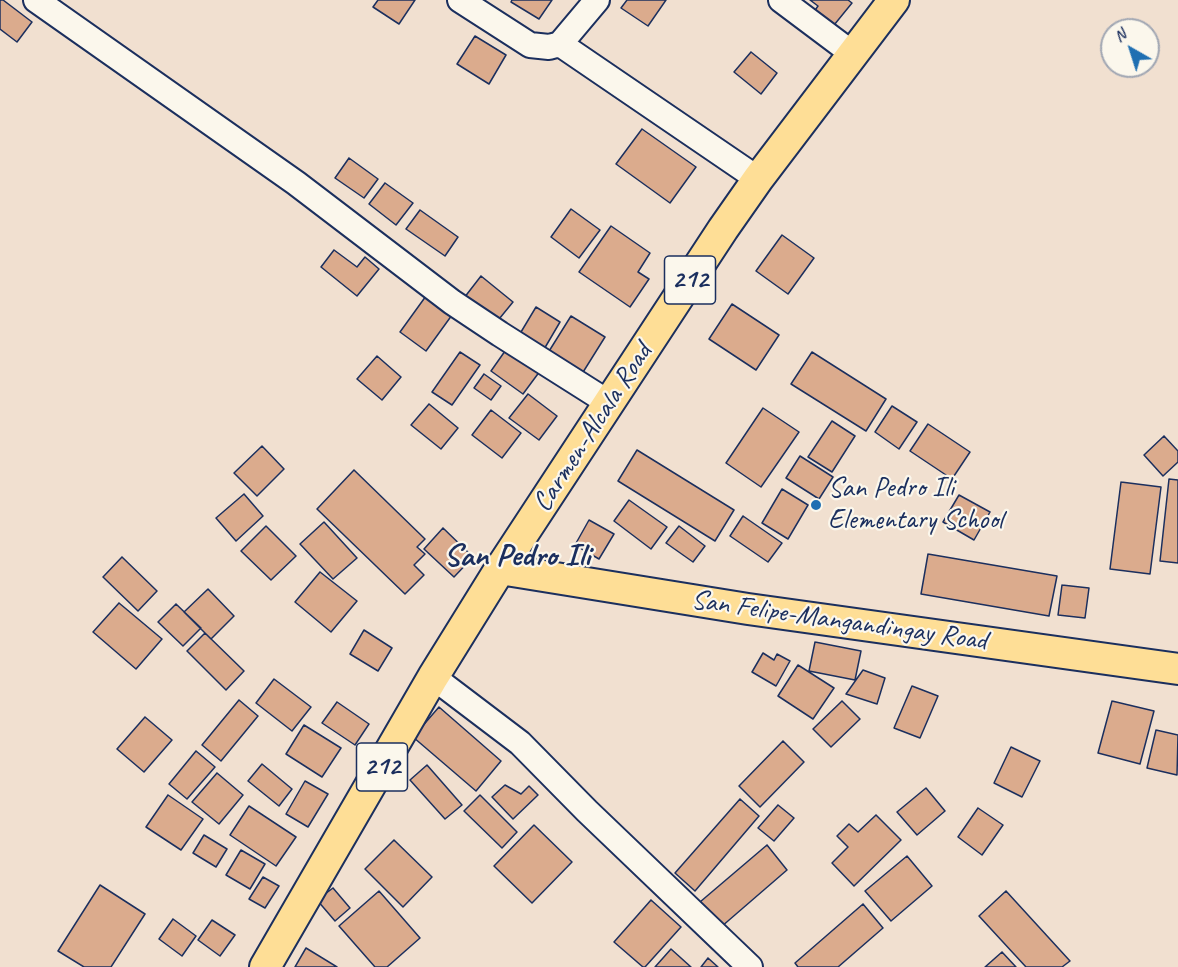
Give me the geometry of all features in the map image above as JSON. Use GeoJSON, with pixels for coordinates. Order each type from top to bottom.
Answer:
{"type":"FeatureCollection","features":[{"type":"Feature","properties":{"kind":"main road","name":"Carmen-Alcala Road"},"geometry":{"type":"LineString","coordinates":[[265,967],[433,677],[500,568],[723,229],[758,179],[894,0]]}},
{"type":"Feature","properties":{"kind":"main road","name":"San Felipe-Mangandingay Road"},"geometry":{"type":"LineString","coordinates":[[500,568],[748,609],[1178,669]]}},
{"type":"Feature","properties":{"kind":"street"},"geometry":{"type":"LineString","coordinates":[[36,0],[296,183],[452,302],[609,403]]}},
{"type":"Feature","properties":{"kind":"street"},"geometry":{"type":"LineString","coordinates":[[460,0],[530,45],[549,47],[560,44],[597,0]]}},
{"type":"Feature","properties":{"kind":"street"},"geometry":{"type":"LineString","coordinates":[[782,0],[853,54]]}},
{"type":"Feature","properties":{"kind":"street"},"geometry":{"type":"LineString","coordinates":[[560,44],[758,179]]}},
{"type":"Feature","properties":{"kind":"street"},"geometry":{"type":"LineString","coordinates":[[433,677],[520,744],[587,812],[750,967]]}},
{"type":"Feature","properties":{"kind":"building"},"geometry":{"type":"Polygon","coordinates":[[[0,0],[32,22],[17,42],[0,29],[0,0]]]}},
{"type":"Feature","properties":{"kind":"building"},"geometry":{"type":"Polygon","coordinates":[[[378,0],[415,0],[399,24],[373,7],[378,0]]]}},
{"type":"Feature","properties":{"kind":"building"},"geometry":{"type":"Polygon","coordinates":[[[512,0],[552,0],[539,19],[511,2],[512,0]]]}},
{"type":"Feature","properties":{"kind":"building"},"geometry":{"type":"Polygon","coordinates":[[[627,0],[666,0],[648,26],[621,8],[627,0]]]}},
{"type":"Feature","properties":{"kind":"building"},"geometry":{"type":"Polygon","coordinates":[[[810,0],[848,0],[852,3],[830,30],[811,16],[818,6],[810,0]]]}},
{"type":"Feature","properties":{"kind":"building"},"geometry":{"type":"Polygon","coordinates":[[[475,36],[506,55],[489,84],[457,64],[475,36]]]}},
{"type":"Feature","properties":{"kind":"building"},"geometry":{"type":"Polygon","coordinates":[[[751,52],[777,73],[761,94],[734,72],[751,52]]]}},
{"type":"Feature","properties":{"kind":"building"},"geometry":{"type":"Polygon","coordinates":[[[642,129],[696,167],[670,203],[616,164],[642,129]]]}},
{"type":"Feature","properties":{"kind":"building"},"geometry":{"type":"Polygon","coordinates":[[[349,158],[378,179],[364,198],[335,178],[349,158]]]}},
{"type":"Feature","properties":{"kind":"building"},"geometry":{"type":"Polygon","coordinates":[[[385,183],[413,203],[396,225],[369,204],[385,183]]]}},
{"type":"Feature","properties":{"kind":"building"},"geometry":{"type":"Polygon","coordinates":[[[571,209],[600,230],[579,258],[551,237],[571,209]]]}},
{"type":"Feature","properties":{"kind":"building"},"geometry":{"type":"Polygon","coordinates":[[[420,210],[458,237],[445,256],[406,229],[420,210]]]}},
{"type":"Feature","properties":{"kind":"building"},"geometry":{"type":"Polygon","coordinates":[[[611,226],[650,253],[638,272],[649,279],[630,307],[579,272],[611,226]]]}},
{"type":"Feature","properties":{"kind":"building"},"geometry":{"type":"Polygon","coordinates":[[[782,235],[814,258],[788,294],[756,271],[782,235]]]}},
{"type":"Feature","properties":{"kind":"building"},"geometry":{"type":"Polygon","coordinates":[[[334,250],[357,267],[365,257],[379,269],[357,296],[321,267],[334,250]]]}},
{"type":"Feature","properties":{"kind":"building"},"geometry":{"type":"Polygon","coordinates":[[[481,276],[513,302],[495,324],[464,298],[481,276]]]}},
{"type":"Feature","properties":{"kind":"building"},"geometry":{"type":"Polygon","coordinates":[[[426,296],[452,315],[426,351],[400,332],[426,296]]]}},
{"type":"Feature","properties":{"kind":"building"},"geometry":{"type":"Polygon","coordinates":[[[732,304],[779,335],[756,370],[709,339],[732,304]]]}},
{"type":"Feature","properties":{"kind":"building"},"geometry":{"type":"Polygon","coordinates":[[[536,307],[560,322],[543,351],[518,337],[536,307]]]}},
{"type":"Feature","properties":{"kind":"building"},"geometry":{"type":"Polygon","coordinates":[[[571,316],[605,337],[580,377],[546,356],[571,316]]]}},
{"type":"Feature","properties":{"kind":"building"},"geometry":{"type":"Polygon","coordinates":[[[510,344],[543,367],[523,394],[491,371],[510,344]]]}},
{"type":"Feature","properties":{"kind":"building"},"geometry":{"type":"Polygon","coordinates":[[[460,352],[480,365],[452,405],[432,392],[460,352]]]}},
{"type":"Feature","properties":{"kind":"building"},"geometry":{"type":"Polygon","coordinates":[[[812,352],[886,399],[866,431],[791,384],[812,352]]]}},
{"type":"Feature","properties":{"kind":"building"},"geometry":{"type":"Polygon","coordinates":[[[377,356],[401,377],[382,400],[357,379],[377,356]]]}},
{"type":"Feature","properties":{"kind":"building"},"geometry":{"type":"Polygon","coordinates":[[[484,374],[501,386],[491,400],[474,388],[484,374]]]}},
{"type":"Feature","properties":{"kind":"building"},"geometry":{"type":"Polygon","coordinates":[[[528,394],[557,416],[539,440],[509,418],[528,394]]]}},
{"type":"Feature","properties":{"kind":"building"},"geometry":{"type":"Polygon","coordinates":[[[429,404],[458,428],[441,449],[411,425],[429,404]]]}},
{"type":"Feature","properties":{"kind":"building"},"geometry":{"type":"Polygon","coordinates":[[[892,406],[917,422],[899,449],[875,432],[892,406]]]}},
{"type":"Feature","properties":{"kind":"building"},"geometry":{"type":"Polygon","coordinates":[[[763,408],[799,432],[761,487],[726,463],[763,408]]]}},
{"type":"Feature","properties":{"kind":"building"},"geometry":{"type":"Polygon","coordinates":[[[491,410],[521,433],[502,458],[472,435],[491,410]]]}},
{"type":"Feature","properties":{"kind":"building"},"geometry":{"type":"Polygon","coordinates":[[[832,421],[855,436],[832,472],[808,457],[832,421]]]}},
{"type":"Feature","properties":{"kind":"building"},"geometry":{"type":"Polygon","coordinates":[[[928,424],[970,452],[952,479],[910,451],[928,424]]]}},
{"type":"Feature","properties":{"kind":"building"},"geometry":{"type":"Polygon","coordinates":[[[1164,436],[1178,451],[1178,462],[1163,476],[1144,455],[1164,436]]]}},
{"type":"Feature","properties":{"kind":"building"},"geometry":{"type":"Polygon","coordinates":[[[262,446],[284,469],[257,496],[234,473],[262,446]]]}},
{"type":"Feature","properties":{"kind":"building"},"geometry":{"type":"Polygon","coordinates":[[[637,450],[734,510],[715,541],[618,481],[637,450]]]}},
{"type":"Feature","properties":{"kind":"building"},"geometry":{"type":"Polygon","coordinates":[[[800,456],[833,477],[819,499],[786,478],[800,456]]]}},
{"type":"Feature","properties":{"kind":"building"},"geometry":{"type":"Polygon","coordinates":[[[354,470],[425,539],[417,547],[425,554],[414,565],[424,575],[405,594],[317,509],[354,470]]]}},
{"type":"Feature","properties":{"kind":"building"},"geometry":{"type":"Polygon","coordinates":[[[1169,479],[1178,480],[1178,563],[1160,561],[1169,479]]]}},
{"type":"Feature","properties":{"kind":"building"},"geometry":{"type":"Polygon","coordinates":[[[1121,482],[1161,487],[1150,574],[1110,569],[1121,482]]]}},
{"type":"Feature","properties":{"kind":"building"},"geometry":{"type":"Polygon","coordinates":[[[782,489],[808,505],[788,539],[762,523],[782,489]]]}},
{"type":"Feature","properties":{"kind":"building"},"geometry":{"type":"Polygon","coordinates":[[[244,494],[263,516],[236,541],[216,518],[244,494]]]}},
{"type":"Feature","properties":{"kind":"building"},"geometry":{"type":"Polygon","coordinates":[[[959,495],[990,512],[974,540],[943,522],[959,495]]]}},
{"type":"Feature","properties":{"kind":"building"},"geometry":{"type":"Polygon","coordinates":[[[629,500],[667,527],[651,549],[614,521],[629,500]]]}},
{"type":"Feature","properties":{"kind":"building"},"geometry":{"type":"Polygon","coordinates":[[[743,516],[782,543],[768,562],[730,536],[743,516]]]}},
{"type":"Feature","properties":{"kind":"building"},"geometry":{"type":"Polygon","coordinates":[[[589,520],[614,534],[599,559],[575,545],[589,520]]]}},
{"type":"Feature","properties":{"kind":"building"},"geometry":{"type":"Polygon","coordinates":[[[324,522],[357,558],[333,579],[300,544],[324,522]]]}},
{"type":"Feature","properties":{"kind":"building"},"geometry":{"type":"Polygon","coordinates":[[[266,526],[296,556],[271,580],[241,551],[266,526]]]}},
{"type":"Feature","properties":{"kind":"building"},"geometry":{"type":"Polygon","coordinates":[[[679,526],[705,546],[693,562],[666,543],[679,526]]]}},
{"type":"Feature","properties":{"kind":"building"},"geometry":{"type":"Polygon","coordinates":[[[443,528],[473,557],[454,577],[424,549],[443,528]]]}},
{"type":"Feature","properties":{"kind":"building"},"geometry":{"type":"Polygon","coordinates":[[[928,554],[1057,576],[1049,616],[921,594],[928,554]]]}},
{"type":"Feature","properties":{"kind":"building"},"geometry":{"type":"Polygon","coordinates":[[[122,557],[157,591],[138,611],[103,577],[122,557]]]}},
{"type":"Feature","properties":{"kind":"building"},"geometry":{"type":"Polygon","coordinates":[[[320,572],[357,601],[331,632],[295,602],[320,572]]]}},
{"type":"Feature","properties":{"kind":"building"},"geometry":{"type":"Polygon","coordinates":[[[1062,585],[1089,588],[1085,618],[1058,615],[1062,585]]]}},
{"type":"Feature","properties":{"kind":"building"},"geometry":{"type":"Polygon","coordinates":[[[208,589],[234,616],[211,639],[184,612],[208,589]]]}},
{"type":"Feature","properties":{"kind":"building"},"geometry":{"type":"Polygon","coordinates":[[[119,603],[162,639],[136,669],[93,632],[119,603]]]}},
{"type":"Feature","properties":{"kind":"building"},"geometry":{"type":"Polygon","coordinates":[[[176,604],[201,628],[183,646],[158,622],[176,604]]]}},
{"type":"Feature","properties":{"kind":"building"},"geometry":{"type":"Polygon","coordinates":[[[364,630],[392,648],[378,671],[350,654],[364,630]]]}},
{"type":"Feature","properties":{"kind":"building"},"geometry":{"type":"Polygon","coordinates":[[[205,633],[244,671],[226,690],[187,651],[205,633]]]}},
{"type":"Feature","properties":{"kind":"building"},"geometry":{"type":"Polygon","coordinates":[[[815,642],[861,651],[855,680],[809,671],[815,642]]]}},
{"type":"Feature","properties":{"kind":"building"},"geometry":{"type":"Polygon","coordinates":[[[763,653],[774,660],[777,654],[790,661],[776,686],[752,672],[763,653]]]}},
{"type":"Feature","properties":{"kind":"building"},"geometry":{"type":"Polygon","coordinates":[[[798,665],[834,688],[813,719],[778,696],[798,665]]]}},
{"type":"Feature","properties":{"kind":"building"},"geometry":{"type":"Polygon","coordinates":[[[863,670],[885,678],[877,704],[846,694],[863,670]]]}},
{"type":"Feature","properties":{"kind":"building"},"geometry":{"type":"Polygon","coordinates":[[[274,679],[311,707],[292,731],[256,703],[274,679]]]}},
{"type":"Feature","properties":{"kind":"building"},"geometry":{"type":"Polygon","coordinates":[[[912,686],[938,696],[920,738],[894,728],[912,686]]]}},
{"type":"Feature","properties":{"kind":"building"},"geometry":{"type":"Polygon","coordinates":[[[239,700],[258,716],[221,761],[202,745],[239,700]]]}},
{"type":"Feature","properties":{"kind":"building"},"geometry":{"type":"Polygon","coordinates":[[[842,701],[860,719],[831,747],[813,729],[842,701]]]}},
{"type":"Feature","properties":{"kind":"building"},"geometry":{"type":"Polygon","coordinates":[[[1112,701],[1154,711],[1140,764],[1098,753],[1112,701]]]}},
{"type":"Feature","properties":{"kind":"building"},"geometry":{"type":"Polygon","coordinates":[[[337,702],[369,724],[355,745],[322,723],[337,702]]]}},
{"type":"Feature","properties":{"kind":"building"},"geometry":{"type":"Polygon","coordinates":[[[439,707],[501,761],[476,791],[413,737],[439,707]]]}},
{"type":"Feature","properties":{"kind":"building"},"geometry":{"type":"Polygon","coordinates":[[[145,717],[172,740],[144,772],[117,749],[145,717]]]}},
{"type":"Feature","properties":{"kind":"building"},"geometry":{"type":"Polygon","coordinates":[[[304,725],[341,748],[322,777],[286,754],[304,725]]]}},
{"type":"Feature","properties":{"kind":"building"},"geometry":{"type":"Polygon","coordinates":[[[1156,730],[1178,735],[1177,775],[1147,768],[1156,730]]]}},
{"type":"Feature","properties":{"kind":"building"},"geometry":{"type":"Polygon","coordinates":[[[783,741],[804,762],[760,807],[739,786],[783,741]]]}},
{"type":"Feature","properties":{"kind":"building"},"geometry":{"type":"Polygon","coordinates":[[[1011,747],[1040,761],[1022,797],[994,783],[1011,747]]]}},
{"type":"Feature","properties":{"kind":"building"},"geometry":{"type":"Polygon","coordinates":[[[196,751],[215,767],[187,799],[169,784],[196,751]]]}},
{"type":"Feature","properties":{"kind":"building"},"geometry":{"type":"Polygon","coordinates":[[[262,764],[292,789],[279,806],[248,781],[262,764]]]}},
{"type":"Feature","properties":{"kind":"building"},"geometry":{"type":"Polygon","coordinates":[[[427,765],[462,805],[445,819],[410,780],[427,765]]]}},
{"type":"Feature","properties":{"kind":"building"},"geometry":{"type":"Polygon","coordinates":[[[217,773],[243,795],[219,824],[192,802],[217,773]]]}},
{"type":"Feature","properties":{"kind":"building"},"geometry":{"type":"Polygon","coordinates":[[[305,781],[328,794],[308,827],[286,814],[305,781]]]}},
{"type":"Feature","properties":{"kind":"building"},"geometry":{"type":"Polygon","coordinates":[[[505,785],[521,794],[529,786],[538,795],[513,819],[492,797],[505,785]]]}},
{"type":"Feature","properties":{"kind":"building"},"geometry":{"type":"Polygon","coordinates":[[[926,788],[945,811],[917,835],[897,812],[926,788]]]}},
{"type":"Feature","properties":{"kind":"building"},"geometry":{"type":"Polygon","coordinates":[[[168,795],[203,819],[181,850],[146,827],[168,795]]]}},
{"type":"Feature","properties":{"kind":"building"},"geometry":{"type":"Polygon","coordinates":[[[480,795],[517,832],[502,848],[464,811],[480,795]]]}},
{"type":"Feature","properties":{"kind":"building"},"geometry":{"type":"Polygon","coordinates":[[[740,799],[759,816],[695,891],[675,873],[740,799]]]}},
{"type":"Feature","properties":{"kind":"building"},"geometry":{"type":"Polygon","coordinates":[[[778,805],[794,818],[774,841],[758,828],[778,805]]]}},
{"type":"Feature","properties":{"kind":"building"},"geometry":{"type":"Polygon","coordinates":[[[249,806],[296,837],[276,866],[230,835],[249,806]]]}},
{"type":"Feature","properties":{"kind":"building"},"geometry":{"type":"Polygon","coordinates":[[[978,808],[1003,825],[982,855],[958,837],[978,808]]]}},
{"type":"Feature","properties":{"kind":"building"},"geometry":{"type":"Polygon","coordinates":[[[876,815],[901,840],[854,886],[832,863],[848,847],[837,836],[849,824],[858,832],[876,815]]]}},
{"type":"Feature","properties":{"kind":"building"},"geometry":{"type":"Polygon","coordinates":[[[534,825],[572,862],[532,903],[494,866],[534,825]]]}},
{"type":"Feature","properties":{"kind":"building"},"geometry":{"type":"Polygon","coordinates":[[[204,835],[227,849],[216,867],[193,853],[204,835]]]}},
{"type":"Feature","properties":{"kind":"building"},"geometry":{"type":"Polygon","coordinates":[[[394,840],[432,877],[403,907],[365,869],[394,840]]]}},
{"type":"Feature","properties":{"kind":"building"},"geometry":{"type":"Polygon","coordinates":[[[767,845],[787,870],[721,927],[700,902],[767,845]]]}},
{"type":"Feature","properties":{"kind":"building"},"geometry":{"type":"Polygon","coordinates":[[[241,850],[265,864],[250,889],[226,875],[241,850]]]}},
{"type":"Feature","properties":{"kind":"building"},"geometry":{"type":"Polygon","coordinates":[[[907,856],[932,886],[891,921],[865,891],[907,856]]]}},
{"type":"Feature","properties":{"kind":"building"},"geometry":{"type":"Polygon","coordinates":[[[263,877],[279,886],[265,908],[249,899],[263,877]]]}},
{"type":"Feature","properties":{"kind":"building"},"geometry":{"type":"Polygon","coordinates":[[[100,885],[145,914],[111,967],[84,967],[58,951],[100,885]]]}},
{"type":"Feature","properties":{"kind":"building"},"geometry":{"type":"Polygon","coordinates":[[[333,888],[350,908],[335,921],[317,900],[333,888]]]}},
{"type":"Feature","properties":{"kind":"building"},"geometry":{"type":"Polygon","coordinates":[[[379,891],[420,938],[387,967],[375,967],[339,926],[379,891]]]}},
{"type":"Feature","properties":{"kind":"building"},"geometry":{"type":"Polygon","coordinates":[[[1006,891],[1070,961],[1062,967],[1026,967],[979,916],[1006,891]]]}},
{"type":"Feature","properties":{"kind":"building"},"geometry":{"type":"Polygon","coordinates":[[[651,900],[681,927],[643,967],[614,942],[651,900]]]}},
{"type":"Feature","properties":{"kind":"building"},"geometry":{"type":"Polygon","coordinates":[[[863,904],[883,928],[838,967],[798,967],[795,963],[863,904]]]}},
{"type":"Feature","properties":{"kind":"building"},"geometry":{"type":"Polygon","coordinates":[[[173,919],[196,936],[182,956],[159,939],[173,919]]]}},
{"type":"Feature","properties":{"kind":"building"},"geometry":{"type":"Polygon","coordinates":[[[212,920],[235,935],[220,956],[198,940],[212,920]]]}},
{"type":"Feature","properties":{"kind":"building"},"geometry":{"type":"Polygon","coordinates":[[[306,948],[337,967],[295,967],[306,948]]]}},
{"type":"Feature","properties":{"kind":"building"},"geometry":{"type":"Polygon","coordinates":[[[671,949],[691,967],[655,967],[671,949]]]}},
{"type":"Feature","properties":{"kind":"building"},"geometry":{"type":"Polygon","coordinates":[[[1002,952],[1016,967],[985,967],[1002,952]]]}},
{"type":"Feature","properties":{"kind":"building"},"geometry":{"type":"Polygon","coordinates":[[[708,958],[718,967],[701,967],[708,958]]]}},
{"type":"Feature","properties":{"kind":"place","name":"San Pedro Ili Elementary School"},"geometry":{"type":"Point","coordinates":[816,505]}},
{"type":"Feature","properties":{"kind":"district","name":"San Pedro Ili"},"geometry":{"type":"Point","coordinates":[517,557]}}]}
